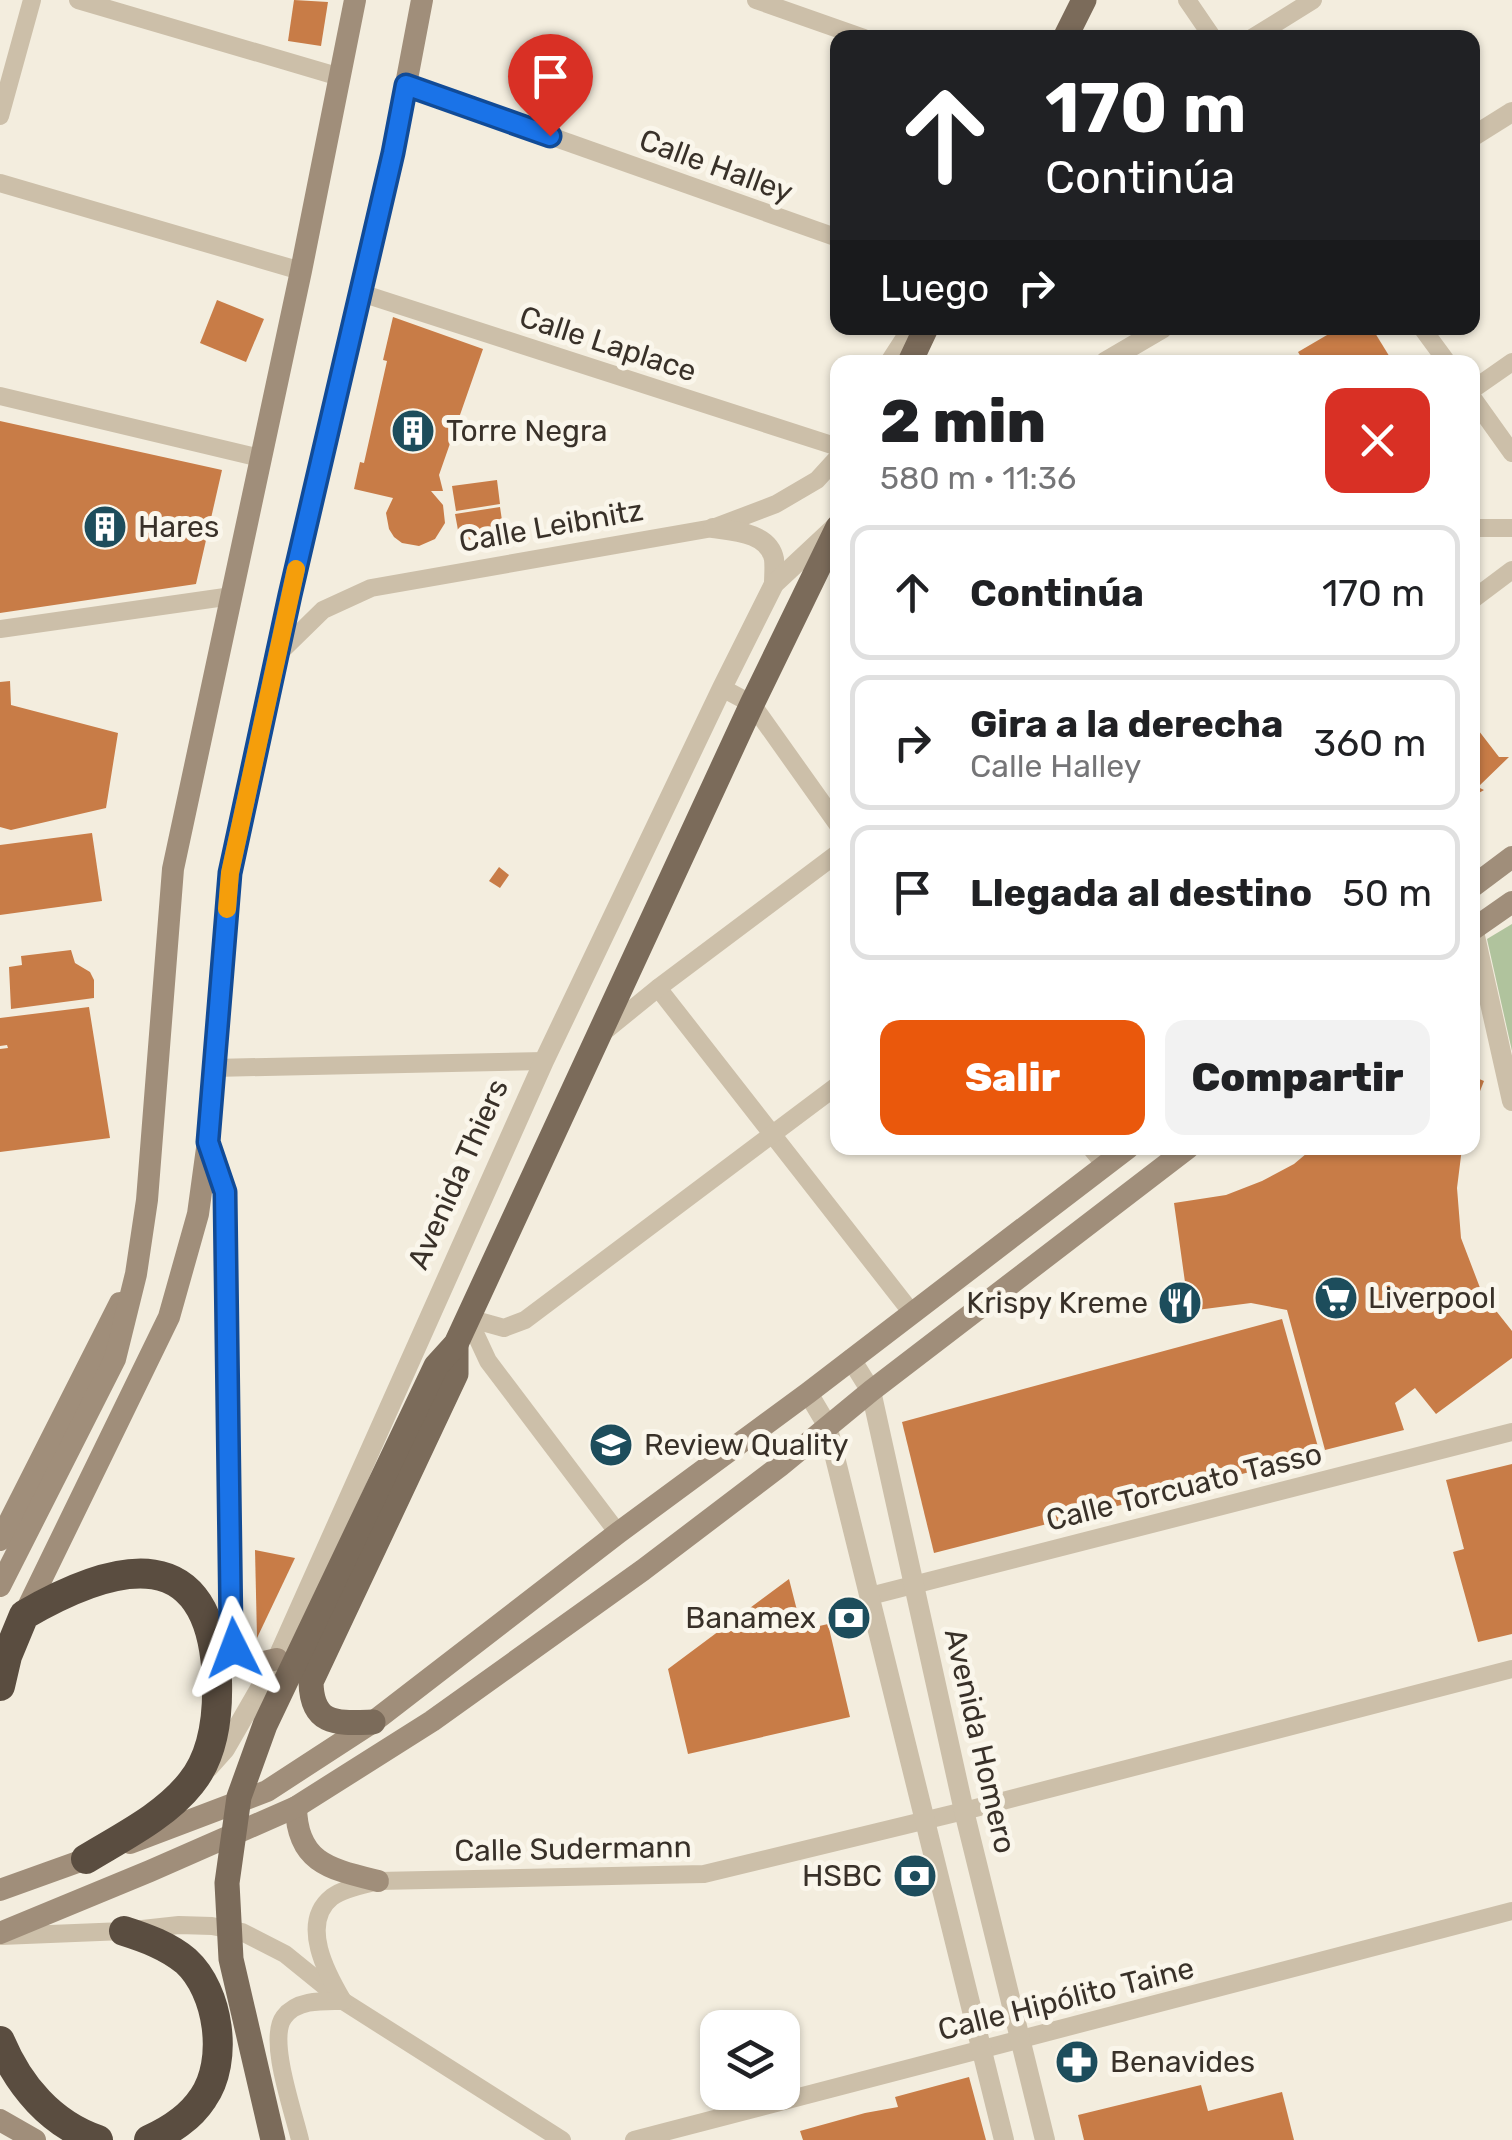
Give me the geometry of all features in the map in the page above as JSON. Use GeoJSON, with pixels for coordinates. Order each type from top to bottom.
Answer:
{"type":"FeatureCollection","features":[{"type":"Feature","properties":{"kind":"highway"},"geometry":{"type":"LineString","coordinates":[[4,1671],[24,1614],[76,1586],[120,1575],[149,1573],[180,1582],[205,1616],[217,1674],[215,1725],[202,1766],[192,1783],[163,1810],[86,1859]]}},
{"type":"Feature","properties":{"kind":"highway"},"geometry":{"type":"LineString","coordinates":[[124,1931],[150,1939],[195,1971],[209,1996],[215,2024],[215,2066],[210,2087],[173,2128],[149,2140]]}},
{"type":"Feature","properties":{"kind":"highway"},"geometry":{"type":"LineString","coordinates":[[0,2042],[34,2098],[58,2120],[93,2139]]}},
{"type":"Feature","properties":{"kind":"main road"},"geometry":{"type":"LineString","coordinates":[[0,1586],[115,1360],[136,1274],[146,1200],[173,869],[302,272],[355,0]]}},
{"type":"Feature","properties":{"kind":"main road"},"geometry":{"type":"LineString","coordinates":[[24,1614],[170,1317],[198,1214],[208,1142],[230,873],[361,293],[422,0]]}},
{"type":"Feature","properties":{"kind":"main road"},"geometry":{"type":"LineString","coordinates":[[1070,30],[1084,0]]}},
{"type":"Feature","properties":{"kind":"main road"},"geometry":{"type":"LineString","coordinates":[[270,2140],[231,1959],[227,1883],[239,1797],[265,1725],[436,1366],[456,1344],[830,543]]}},
{"type":"Feature","properties":{"kind":"main road"},"geometry":{"type":"LineString","coordinates":[[1480,881],[1512,857]]}},
{"type":"Feature","properties":{"kind":"main road"},"geometry":{"type":"LineString","coordinates":[[1480,923],[1512,902]]}},
{"type":"Feature","properties":{"kind":"main road"},"geometry":{"type":"LineString","coordinates":[[208,1142],[225,1192],[231,1632],[240,1658],[250,1664],[276,1659]]}},
{"type":"Feature","properties":{"kind":"main road"},"geometry":{"type":"LineString","coordinates":[[0,1935],[296,1806],[432,1721],[643,1570],[1179,1155]]}},
{"type":"Feature","properties":{"kind":"main road"},"geometry":{"type":"LineString","coordinates":[[0,1890],[267,1791],[373,1722],[912,1313],[1098,1156]]}},
{"type":"Feature","properties":{"kind":"main road"},"geometry":{"type":"LineString","coordinates":[[0,1540],[136,1274]]}},
{"type":"Feature","properties":{"kind":"main road"},"geometry":{"type":"LineString","coordinates":[[373,1722],[335,1723],[318,1712],[311,1682],[456,1374],[456,1344]]}},
{"type":"Feature","properties":{"kind":"main road"},"geometry":{"type":"LineString","coordinates":[[296,1806],[296,1829],[304,1846],[324,1865],[378,1881]]}},
{"type":"Feature","properties":{"kind":"main road"},"geometry":{"type":"LineString","coordinates":[[0,2120],[35,2140]]}},
{"type":"Feature","properties":{"kind":"street"},"geometry":{"type":"LineString","coordinates":[[0,116],[32,0]]}},
{"type":"Feature","properties":{"kind":"street"},"geometry":{"type":"LineString","coordinates":[[78,0],[340,77]]}},
{"type":"Feature","properties":{"kind":"street"},"geometry":{"type":"LineString","coordinates":[[756,0],[841,30]]}},
{"type":"Feature","properties":{"kind":"street"},"geometry":{"type":"LineString","coordinates":[[1187,0],[1208,30]]}},
{"type":"Feature","properties":{"kind":"street"},"geometry":{"type":"LineString","coordinates":[[1265,30],[1313,0]]}},
{"type":"Feature","properties":{"kind":"street","name":"Calle Halley"},"geometry":{"type":"LineString","coordinates":[[406,85],[830,235]]}},
{"type":"Feature","properties":{"kind":"street"},"geometry":{"type":"LineString","coordinates":[[1480,132],[1512,112]]}},
{"type":"Feature","properties":{"kind":"street"},"geometry":{"type":"LineString","coordinates":[[0,184],[302,272]]}},
{"type":"Feature","properties":{"kind":"street","name":"Calle Laplace"},"geometry":{"type":"LineString","coordinates":[[361,293],[830,444]]}},
{"type":"Feature","properties":{"kind":"street"},"geometry":{"type":"LineString","coordinates":[[1117,355],[1151,335]]}},
{"type":"Feature","properties":{"kind":"street"},"geometry":{"type":"LineString","coordinates":[[1427,335],[1443,355]]}},
{"type":"Feature","properties":{"kind":"street"},"geometry":{"type":"LineString","coordinates":[[1480,388],[1512,362]]}},
{"type":"Feature","properties":{"kind":"street"},"geometry":{"type":"LineString","coordinates":[[0,396],[260,458]]}},
{"type":"Feature","properties":{"kind":"street"},"geometry":{"type":"LineString","coordinates":[[1480,406],[1512,453]]}},
{"type":"Feature","properties":{"kind":"street","name":"Calle Leibnitz"},"geometry":{"type":"LineString","coordinates":[[278,654],[323,610],[371,588],[714,528],[776,504],[818,480],[830,467]]}},
{"type":"Feature","properties":{"kind":"street"},"geometry":{"type":"LineString","coordinates":[[714,528],[746,533],[764,542],[774,560],[774,584]]}},
{"type":"Feature","properties":{"kind":"street"},"geometry":{"type":"LineString","coordinates":[[1480,528],[1512,528]]}},
{"type":"Feature","properties":{"kind":"street"},"geometry":{"type":"LineString","coordinates":[[774,584],[830,533]]}},
{"type":"Feature","properties":{"kind":"street"},"geometry":{"type":"LineString","coordinates":[[1480,594],[1512,570]]}},
{"type":"Feature","properties":{"kind":"street","name":"Avenida Thiers"},"geometry":{"type":"LineString","coordinates":[[192,1783],[225,1749],[276,1659],[544,1061],[774,584]]}},
{"type":"Feature","properties":{"kind":"street"},"geometry":{"type":"LineString","coordinates":[[0,629],[232,596]]}},
{"type":"Feature","properties":{"kind":"street"},"geometry":{"type":"LineString","coordinates":[[722,688],[752,704],[830,814]]}},
{"type":"Feature","properties":{"kind":"street"},"geometry":{"type":"LineString","coordinates":[[597,1037],[830,859]]}},
{"type":"Feature","properties":{"kind":"street"},"geometry":{"type":"LineString","coordinates":[[1480,958],[1512,1101]]}},
{"type":"Feature","properties":{"kind":"street"},"geometry":{"type":"LineString","coordinates":[[658,988],[912,1313]]}},
{"type":"Feature","properties":{"kind":"street"},"geometry":{"type":"LineString","coordinates":[[213,1068],[544,1061]]}},
{"type":"Feature","properties":{"kind":"street"},"geometry":{"type":"LineString","coordinates":[[468,1318],[504,1328],[525,1320],[830,1090]]}},
{"type":"Feature","properties":{"kind":"street"},"geometry":{"type":"LineString","coordinates":[[468,1318],[488,1361],[618,1533]]}},
{"type":"Feature","properties":{"kind":"street","name":"Avenida Homero"},"geometry":{"type":"LineString","coordinates":[[851,1359],[870,1392],[964,1811],[1045,2140]]}},
{"type":"Feature","properties":{"kind":"street"},"geometry":{"type":"LineString","coordinates":[[808,1392],[827,1426],[1004,2140]]}},
{"type":"Feature","properties":{"kind":"street","name":"Calle Torcuato Tasso"},"geometry":{"type":"LineString","coordinates":[[870,1596],[1512,1432]]}},
{"type":"Feature","properties":{"kind":"street"},"geometry":{"type":"LineString","coordinates":[[964,1811],[1512,1669]]}},
{"type":"Feature","properties":{"kind":"street","name":"Calle Sudermann"},"geometry":{"type":"LineString","coordinates":[[343,2000],[319,1951],[320,1912],[332,1897],[378,1881],[704,1874],[964,1811]]}},
{"type":"Feature","properties":{"kind":"street","name":"Calle Hipólito Taine"},"geometry":{"type":"LineString","coordinates":[[634,2140],[1512,1911]]}},
{"type":"Feature","properties":{"kind":"street"},"geometry":{"type":"LineString","coordinates":[[0,1935],[124,1931],[178,1924],[242,1932],[286,1954],[343,2000],[562,2140]]}},
{"type":"Feature","properties":{"kind":"street"},"geometry":{"type":"LineString","coordinates":[[300,2140],[278,2049],[278,2032],[284,2016],[298,2006],[343,2000]]}},
{"type":"Feature","properties":{"kind":"green space"},"geometry":{"type":"Polygon","coordinates":[[[1512,924],[1512,1051],[1487,939],[1512,924]]]}},
{"type":"Feature","properties":{"kind":"building"},"geometry":{"type":"Polygon","coordinates":[[[294,0],[328,2],[321,46],[288,41],[294,0]]]}},
{"type":"Feature","properties":{"kind":"building"},"geometry":{"type":"Polygon","coordinates":[[[217,300],[264,319],[246,362],[200,343],[217,300]]]}},
{"type":"Feature","properties":{"kind":"building","name":"Torre Negra"},"geometry":{"type":"Polygon","coordinates":[[[393,317],[483,349],[439,475],[443,491],[431,491],[443,505],[445,523],[435,539],[419,546],[402,543],[389,529],[386,513],[393,498],[354,489],[360,462],[364,463],[393,317]]]}},
{"type":"Feature","properties":{"kind":"building"},"geometry":{"type":"Polygon","coordinates":[[[1327,335],[1376,335],[1389,355],[1300,355],[1298,352],[1327,335]]]}},
{"type":"Feature","properties":{"kind":"building","name":"Hares"},"geometry":{"type":"Polygon","coordinates":[[[0,421],[222,470],[196,584],[0,613],[0,421]]]}},
{"type":"Feature","properties":{"kind":"building"},"geometry":{"type":"Polygon","coordinates":[[[497,480],[500,504],[456,511],[452,486],[497,480]]]}},
{"type":"Feature","properties":{"kind":"building"},"geometry":{"type":"Polygon","coordinates":[[[500,507],[504,534],[460,541],[455,514],[500,507]]]}},
{"type":"Feature","properties":{"kind":"building"},"geometry":{"type":"Polygon","coordinates":[[[10,681],[11,705],[118,733],[106,808],[11,830],[0,827],[0,682],[10,681]]]}},
{"type":"Feature","properties":{"kind":"building"},"geometry":{"type":"Polygon","coordinates":[[[1480,732],[1499,757],[1509,757],[1480,785],[1480,732]]]}},
{"type":"Feature","properties":{"kind":"building"},"geometry":{"type":"Polygon","coordinates":[[[92,833],[102,901],[0,915],[0,845],[92,833]]]}},
{"type":"Feature","properties":{"kind":"building"},"geometry":{"type":"Polygon","coordinates":[[[499,867],[509,875],[500,888],[489,881],[499,867]]]}},
{"type":"Feature","properties":{"kind":"building"},"geometry":{"type":"Polygon","coordinates":[[[71,950],[75,963],[90,972],[94,980],[94,998],[11,1009],[9,967],[22,965],[21,956],[71,950]]]}},
{"type":"Feature","properties":{"kind":"building"},"geometry":{"type":"Polygon","coordinates":[[[89,1007],[110,1138],[0,1152],[0,1049],[8,1048],[0,1046],[0,1018],[89,1007]]]}},
{"type":"Feature","properties":{"kind":"building","name":"Liverpool"},"geometry":{"type":"Polygon","coordinates":[[[1305,1155],[1461,1155],[1457,1188],[1461,1238],[1482,1293],[1512,1331],[1512,1358],[1436,1414],[1415,1388],[1395,1403],[1404,1430],[1325,1450],[1287,1310],[1251,1303],[1189,1311],[1174,1203],[1226,1195],[1294,1164],[1305,1155]]]}},
{"type":"Feature","properties":{"kind":"building"},"geometry":{"type":"Polygon","coordinates":[[[1282,1319],[1320,1454],[934,1553],[902,1422],[1282,1319]]]}},
{"type":"Feature","properties":{"kind":"building"},"geometry":{"type":"Polygon","coordinates":[[[1512,1464],[1512,1634],[1478,1642],[1453,1552],[1464,1549],[1446,1480],[1512,1464]]]}},
{"type":"Feature","properties":{"kind":"building"},"geometry":{"type":"Polygon","coordinates":[[[255,1550],[295,1558],[257,1638],[255,1550]]]}},
{"type":"Feature","properties":{"kind":"building"},"geometry":{"type":"Polygon","coordinates":[[[789,1579],[802,1630],[828,1624],[850,1717],[688,1754],[668,1669],[789,1579]]]}},
{"type":"Feature","properties":{"kind":"building"},"geometry":{"type":"Polygon","coordinates":[[[969,2077],[986,2140],[803,2140],[800,2131],[898,2107],[895,2097],[969,2077]]]}},
{"type":"Feature","properties":{"kind":"building"},"geometry":{"type":"Polygon","coordinates":[[[1201,2085],[1208,2111],[1282,2092],[1294,2140],[1084,2140],[1078,2115],[1201,2085]]]}},
{"type":"Feature","properties":{"kind":"slow traffic"},"geometry":{"type":"LineString","coordinates":[[227,909],[230,873],[296,569]]}},
{"type":"Feature","properties":{"kind":"place","name":"Torre Negra"},"geometry":{"type":"Point","coordinates":[413,431]}},
{"type":"Feature","properties":{"kind":"place","name":"Hares"},"geometry":{"type":"Point","coordinates":[105,527]}},
{"type":"Feature","properties":{"kind":"place","name":"Liverpool"},"geometry":{"type":"Point","coordinates":[1336,1298]}},
{"type":"Feature","properties":{"kind":"place","name":"Krispy Kreme"},"geometry":{"type":"Point","coordinates":[1180,1303]}},
{"type":"Feature","properties":{"kind":"place","name":"Review Quality"},"geometry":{"type":"Point","coordinates":[611,1445]}},
{"type":"Feature","properties":{"kind":"place","name":"Banamex"},"geometry":{"type":"Point","coordinates":[849,1618]}},
{"type":"Feature","properties":{"kind":"place","name":"HSBC"},"geometry":{"type":"Point","coordinates":[915,1876]}},
{"type":"Feature","properties":{"kind":"place","name":"Benavides"},"geometry":{"type":"Point","coordinates":[1077,2062]}},
{"type":"Feature","properties":{"kind":"route"},"geometry":{"type":"LineString","coordinates":[[234,1648],[225,1192],[208,1142],[230,873],[406,85],[550,136]]}}]}
